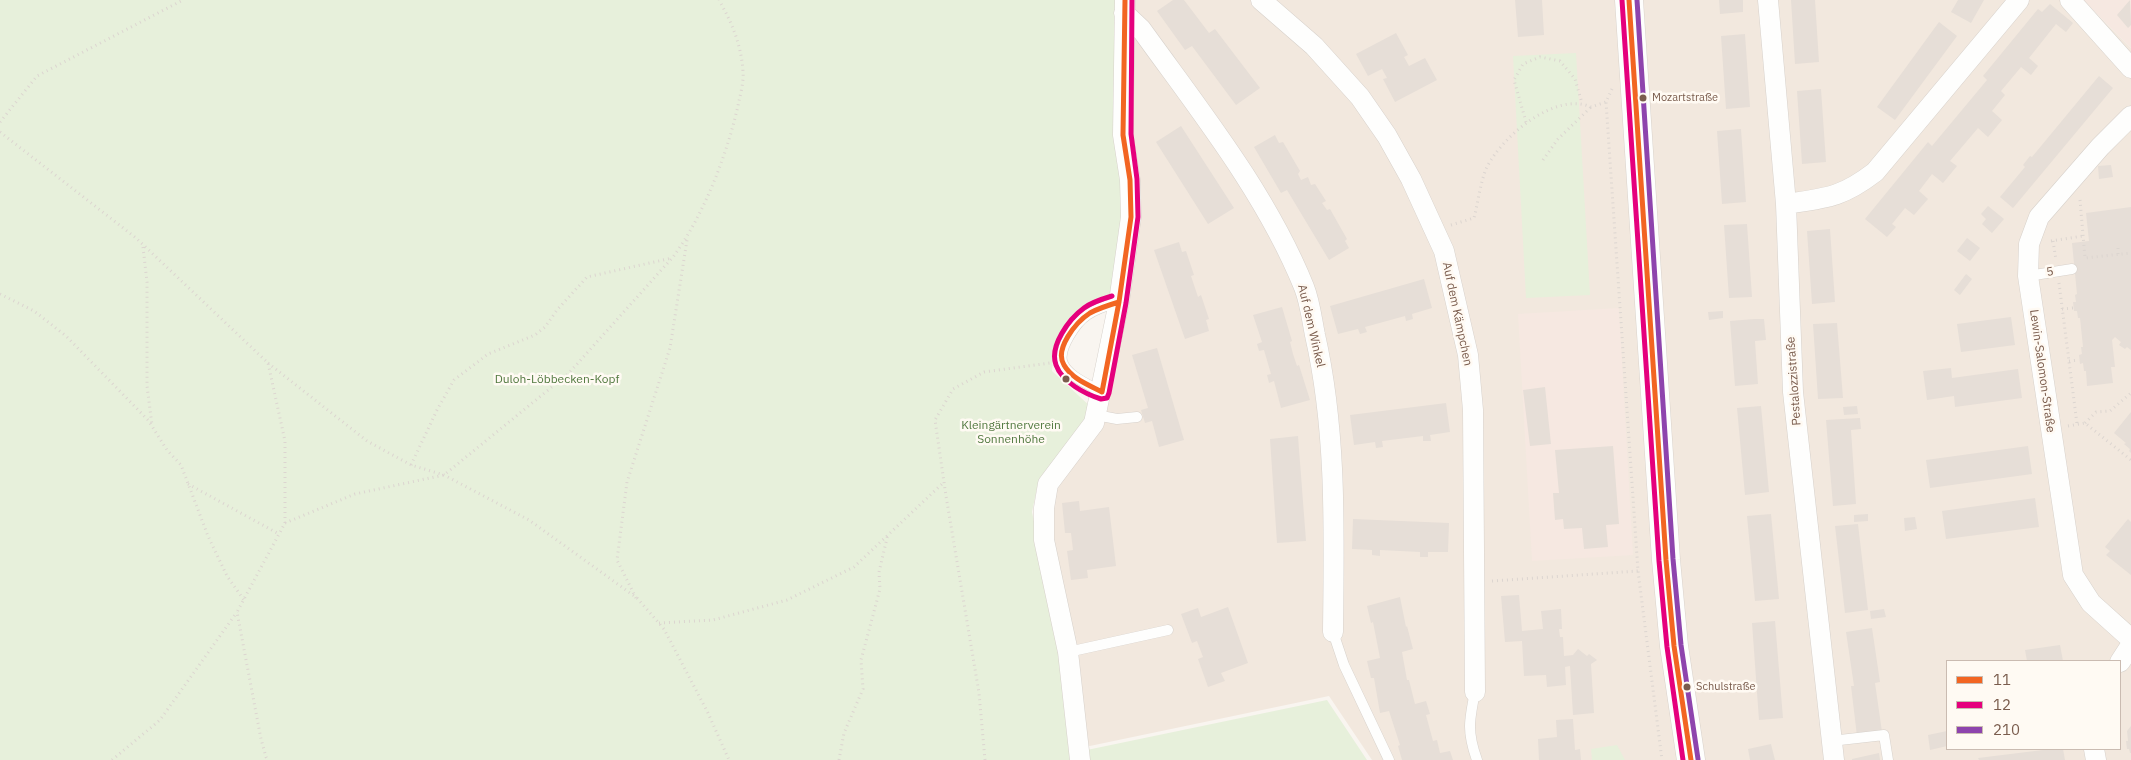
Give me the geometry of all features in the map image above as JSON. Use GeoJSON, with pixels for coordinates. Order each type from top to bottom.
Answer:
{"type":"FeatureCollection","features":[{"type":"Feature","properties":{"kind":"main road"},"geometry":{"type":"LineString","coordinates":[[1629,0],[1666,560],[1674,646],[1692,760]]}},
{"type":"Feature","properties":{"kind":"street","name":"Auf dem Kämpchen"},"geometry":{"type":"LineString","coordinates":[[1261,0],[1314,46],[1360,97],[1392,145],[1436,230],[1444,251],[1468,355],[1473,410],[1475,692]]}},
{"type":"Feature","properties":{"kind":"street","name":"Pestalozzistraße"},"geometry":{"type":"LineString","coordinates":[[1768,0],[1786,204],[1793,392],[1832,751]]}},
{"type":"Feature","properties":{"kind":"street"},"geometry":{"type":"LineString","coordinates":[[1786,204],[1834,197],[1854,188],[1875,172],[2019,0]]}},
{"type":"Feature","properties":{"kind":"street"},"geometry":{"type":"LineString","coordinates":[[2070,0],[2131,68]]}},
{"type":"Feature","properties":{"kind":"street"},"geometry":{"type":"LineString","coordinates":[[1080,760],[1068,652],[1044,540],[1044,508],[1048,484],[1094,423],[1102,392],[1119,302],[1131,216],[1130,180],[1124,135],[1124,7]]}},
{"type":"Feature","properties":{"kind":"street","name":"Auf dem Winkel"},"geometry":{"type":"LineString","coordinates":[[1124,7],[1245,175],[1282,237],[1305,289],[1319,353],[1331,429],[1334,559],[1333,632]]}},
{"type":"Feature","properties":{"kind":"street","name":"Lewin-Salomon-Straße"},"geometry":{"type":"LineString","coordinates":[[2131,116],[2082,167],[2039,217],[2028,244],[2028,276],[2073,575],[2091,603],[2131,639]]}},
{"type":"Feature","properties":{"kind":"street"},"geometry":{"type":"LineString","coordinates":[[2121,660],[2131,645]]}},
{"type":"Feature","properties":{"kind":"lane","name":"5"},"geometry":{"type":"LineString","coordinates":[[2028,276],[2072,269]]}},
{"type":"Feature","properties":{"kind":"lane"},"geometry":{"type":"LineString","coordinates":[[1102,392],[1070,374],[1062,361],[1064,343],[1085,316],[1099,308],[1119,302]]}},
{"type":"Feature","properties":{"kind":"lane"},"geometry":{"type":"LineString","coordinates":[[1096,414],[1117,419],[1137,417]]}},
{"type":"Feature","properties":{"kind":"lane"},"geometry":{"type":"LineString","coordinates":[[1068,652],[1168,630]]}},
{"type":"Feature","properties":{"kind":"lane"},"geometry":{"type":"LineString","coordinates":[[1333,632],[1344,666],[1389,760]]}},
{"type":"Feature","properties":{"kind":"lane"},"geometry":{"type":"LineString","coordinates":[[1475,692],[1469,739],[1477,760]]}},
{"type":"Feature","properties":{"kind":"lane"},"geometry":{"type":"LineString","coordinates":[[1832,751],[1884,735],[1888,760]]}},
{"type":"Feature","properties":{"kind":"path"},"geometry":{"type":"LineString","coordinates":[[0,122],[37,76],[183,0]]}},
{"type":"Feature","properties":{"kind":"path"},"geometry":{"type":"LineString","coordinates":[[285,523],[355,494],[444,476],[570,373],[672,257],[687,238],[702,210],[733,130],[743,72],[735,29],[719,0]]}},
{"type":"Feature","properties":{"kind":"path"},"geometry":{"type":"LineString","coordinates":[[1526,122],[1514,80],[1523,64],[1540,57],[1560,61],[1575,79],[1582,103]]}},
{"type":"Feature","properties":{"kind":"path"},"geometry":{"type":"LineString","coordinates":[[1613,86],[1606,102],[1638,571],[1662,760]]}},
{"type":"Feature","properties":{"kind":"path"},"geometry":{"type":"LineString","coordinates":[[1436,230],[1474,218],[1486,169],[1510,136],[1526,122],[1571,102],[1582,103],[1591,107]]}},
{"type":"Feature","properties":{"kind":"path"},"geometry":{"type":"LineString","coordinates":[[1543,160],[1558,140],[1591,107],[1606,102]]}},
{"type":"Feature","properties":{"kind":"path"},"geometry":{"type":"LineString","coordinates":[[0,132],[143,246],[268,364],[367,442],[410,465],[444,476],[529,520],[637,598],[664,629],[708,714],[729,760]]}},
{"type":"Feature","properties":{"kind":"path"},"geometry":{"type":"LineString","coordinates":[[2082,167],[2079,202],[2085,258],[2131,253]]}},
{"type":"Feature","properties":{"kind":"path"},"geometry":{"type":"LineString","coordinates":[[2028,244],[2083,236]]}},
{"type":"Feature","properties":{"kind":"path"},"geometry":{"type":"LineString","coordinates":[[637,598],[617,560],[623,511],[628,482],[670,348],[687,238]]}},
{"type":"Feature","properties":{"kind":"path"},"geometry":{"type":"LineString","coordinates":[[2053,240],[2077,424]]}},
{"type":"Feature","properties":{"kind":"path"},"geometry":{"type":"LineString","coordinates":[[2118,244],[2118,254]]}},
{"type":"Feature","properties":{"kind":"path"},"geometry":{"type":"LineString","coordinates":[[143,246],[147,282],[147,386],[153,428]]}},
{"type":"Feature","properties":{"kind":"path"},"geometry":{"type":"LineString","coordinates":[[410,465],[436,410],[454,380],[488,354],[535,335],[545,327],[567,298],[587,277],[672,257]]}},
{"type":"Feature","properties":{"kind":"path"},"geometry":{"type":"LineString","coordinates":[[0,294],[34,311],[66,336],[148,420],[167,450],[181,464],[220,560],[244,600]]}},
{"type":"Feature","properties":{"kind":"path"},"geometry":{"type":"LineString","coordinates":[[2062,309],[2073,308]]}},
{"type":"Feature","properties":{"kind":"path"},"geometry":{"type":"LineString","coordinates":[[2069,361],[2079,360]]}},
{"type":"Feature","properties":{"kind":"path"},"geometry":{"type":"LineString","coordinates":[[986,760],[979,693],[935,420],[953,389],[984,372],[1062,361]]}},
{"type":"Feature","properties":{"kind":"path"},"geometry":{"type":"LineString","coordinates":[[112,760],[160,720],[237,612],[285,523],[285,441],[268,364]]}},
{"type":"Feature","properties":{"kind":"path"},"geometry":{"type":"LineString","coordinates":[[2050,430],[2085,423],[2096,412],[2110,411],[2131,393]]}},
{"type":"Feature","properties":{"kind":"path"},"geometry":{"type":"LineString","coordinates":[[2085,423],[2130,458]]}},
{"type":"Feature","properties":{"kind":"path"},"geometry":{"type":"LineString","coordinates":[[659,623],[713,620],[787,600],[854,567],[944,482]]}},
{"type":"Feature","properties":{"kind":"path"},"geometry":{"type":"LineString","coordinates":[[188,484],[279,534]]}},
{"type":"Feature","properties":{"kind":"path"},"geometry":{"type":"LineString","coordinates":[[839,760],[844,733],[863,688],[861,660],[880,589],[879,572],[889,533]]}},
{"type":"Feature","properties":{"kind":"path"},"geometry":{"type":"LineString","coordinates":[[1473,582],[1638,571]]}},
{"type":"Feature","properties":{"kind":"path"},"geometry":{"type":"LineString","coordinates":[[237,612],[261,739],[268,760]]}},
{"type":"Feature","properties":{"kind":"shaded area"},"geometry":{"type":"Polygon","coordinates":[[[1126,0],[2083,0],[2131,48],[2131,760],[1372,760],[1329,696],[1085,747],[1047,539],[1050,487],[1097,426],[1114,358],[1126,0]]]}},
{"type":"Feature","properties":{"kind":"shaded area"},"geometry":{"type":"Polygon","coordinates":[[[2083,0],[2131,0],[2131,48],[2083,0]]]}},
{"type":"Feature","properties":{"kind":"shaded area"},"geometry":{"type":"Polygon","coordinates":[[[1619,308],[1633,555],[1532,561],[1518,314],[1619,308]]]}},
{"type":"Feature","properties":{"kind":"green space","name":"Duloh-Löbbecken-Kopf"},"geometry":{"type":"Polygon","coordinates":[[[0,0],[1121,0],[1128,218],[1119,290],[1083,309],[1054,346],[1052,371],[1092,408],[1037,488],[1032,512],[1082,751],[1327,700],[1367,760],[0,760],[0,0]]]}},
{"type":"Feature","properties":{"kind":"green space"},"geometry":{"type":"Polygon","coordinates":[[[1576,53],[1590,295],[1526,298],[1513,56],[1576,53]]]}},
{"type":"Feature","properties":{"kind":"green space"},"geometry":{"type":"Polygon","coordinates":[[[1617,745],[1625,760],[1592,760],[1591,749],[1617,745]]]}},
{"type":"Feature","properties":{"kind":"building"},"geometry":{"type":"Polygon","coordinates":[[[1173,0],[1184,0],[1209,33],[1215,29],[1260,88],[1236,105],[1192,46],[1185,50],[1157,11],[1173,0]]]}},
{"type":"Feature","properties":{"kind":"building"},"geometry":{"type":"Polygon","coordinates":[[[1515,0],[1542,0],[1544,35],[1518,37],[1515,0]]]}},
{"type":"Feature","properties":{"kind":"building"},"geometry":{"type":"Polygon","coordinates":[[[1719,0],[1743,0],[1743,12],[1720,14],[1719,0]]]}},
{"type":"Feature","properties":{"kind":"building"},"geometry":{"type":"Polygon","coordinates":[[[1791,0],[1815,0],[1819,62],[1795,64],[1791,0]]]}},
{"type":"Feature","properties":{"kind":"building"},"geometry":{"type":"Polygon","coordinates":[[[1958,0],[1984,0],[1971,23],[1951,12],[1958,0]]]}},
{"type":"Feature","properties":{"kind":"building"},"geometry":{"type":"Polygon","coordinates":[[[2130,0],[2131,25],[2128,28],[2117,15],[2130,0]]]}},
{"type":"Feature","properties":{"kind":"building"},"geometry":{"type":"Polygon","coordinates":[[[2050,4],[2073,23],[2066,32],[2056,24],[2029,58],[2038,66],[2031,75],[2021,67],[2001,91],[2005,95],[1992,111],[2002,120],[1988,137],[1978,128],[1950,161],[1957,166],[1943,183],[1932,174],[1919,191],[1928,199],[1914,215],[1905,208],[1892,224],[1896,227],[1887,237],[1865,219],[1928,142],[1932,146],[1987,80],[1983,76],[2038,9],[2042,12],[2050,4]]]}},
{"type":"Feature","properties":{"kind":"building"},"geometry":{"type":"Polygon","coordinates":[[[1939,22],[1957,36],[1895,120],[1877,107],[1939,22]]]}},
{"type":"Feature","properties":{"kind":"building"},"geometry":{"type":"Polygon","coordinates":[[[1396,33],[1408,55],[1404,57],[1409,66],[1425,58],[1437,80],[1395,102],[1383,79],[1387,78],[1382,69],[1368,76],[1356,54],[1396,33]]]}},
{"type":"Feature","properties":{"kind":"building"},"geometry":{"type":"Polygon","coordinates":[[[1745,34],[1750,107],[1726,109],[1721,36],[1745,34]]]}},
{"type":"Feature","properties":{"kind":"building"},"geometry":{"type":"Polygon","coordinates":[[[2099,76],[2113,88],[2013,208],[2000,197],[2025,167],[2023,165],[2030,156],[2032,157],[2099,76]]]}},
{"type":"Feature","properties":{"kind":"building"},"geometry":{"type":"Polygon","coordinates":[[[1821,89],[1826,162],[1802,164],[1797,91],[1821,89]]]}},
{"type":"Feature","properties":{"kind":"building"},"geometry":{"type":"Polygon","coordinates":[[[1181,126],[1234,208],[1208,224],[1156,142],[1181,126]]]}},
{"type":"Feature","properties":{"kind":"building"},"geometry":{"type":"Polygon","coordinates":[[[1741,129],[1746,202],[1722,204],[1717,131],[1741,129]]]}},
{"type":"Feature","properties":{"kind":"building"},"geometry":{"type":"Polygon","coordinates":[[[1275,135],[1279,143],[1283,142],[1300,171],[1298,174],[1301,180],[1308,177],[1311,185],[1315,184],[1326,201],[1322,203],[1327,210],[1330,209],[1347,239],[1345,241],[1349,248],[1329,260],[1287,190],[1281,193],[1254,147],[1275,135]]]}},
{"type":"Feature","properties":{"kind":"building"},"geometry":{"type":"Polygon","coordinates":[[[2111,165],[2113,177],[2099,179],[2098,166],[2111,165]]]}},
{"type":"Feature","properties":{"kind":"building"},"geometry":{"type":"Polygon","coordinates":[[[1988,206],[2004,219],[1992,233],[1982,224],[1986,219],[1981,214],[1988,206]]]}},
{"type":"Feature","properties":{"kind":"building"},"geometry":{"type":"Polygon","coordinates":[[[2131,207],[2131,350],[2119,345],[2121,342],[2115,337],[2112,340],[2115,367],[2111,367],[2113,383],[2087,386],[2086,371],[2084,371],[2083,363],[2080,364],[2079,355],[2082,354],[2081,347],[2083,347],[2080,318],[2078,318],[2077,311],[2074,311],[2073,302],[2076,302],[2075,295],[2077,294],[2072,243],[2089,241],[2086,213],[2131,207]]]}},
{"type":"Feature","properties":{"kind":"building"},"geometry":{"type":"Polygon","coordinates":[[[1747,224],[1752,297],[1729,298],[1724,225],[1747,224]]]}},
{"type":"Feature","properties":{"kind":"building"},"geometry":{"type":"Polygon","coordinates":[[[1830,229],[1835,302],[1812,304],[1807,231],[1830,229]]]}},
{"type":"Feature","properties":{"kind":"building"},"geometry":{"type":"Polygon","coordinates":[[[1967,238],[1980,248],[1970,261],[1957,251],[1967,238]]]}},
{"type":"Feature","properties":{"kind":"building"},"geometry":{"type":"Polygon","coordinates":[[[1179,242],[1182,252],[1186,251],[1194,275],[1191,276],[1198,297],[1201,295],[1209,319],[1206,320],[1209,331],[1185,339],[1154,250],[1179,242]]]}},
{"type":"Feature","properties":{"kind":"building"},"geometry":{"type":"Polygon","coordinates":[[[1966,274],[1972,279],[1960,295],[1954,290],[1966,274]]]}},
{"type":"Feature","properties":{"kind":"building"},"geometry":{"type":"Polygon","coordinates":[[[1424,279],[1432,308],[1412,314],[1413,319],[1406,321],[1405,316],[1365,327],[1367,332],[1360,334],[1358,329],[1338,334],[1330,306],[1424,279]]]}},
{"type":"Feature","properties":{"kind":"building"},"geometry":{"type":"Polygon","coordinates":[[[1282,307],[1292,341],[1290,342],[1293,354],[1297,366],[1299,365],[1310,400],[1281,408],[1274,381],[1269,383],[1267,375],[1271,374],[1264,350],[1259,351],[1257,344],[1262,342],[1253,315],[1282,307]]]}},
{"type":"Feature","properties":{"kind":"building"},"geometry":{"type":"Polygon","coordinates":[[[1723,311],[1723,318],[1709,320],[1708,312],[1723,311]]]}},
{"type":"Feature","properties":{"kind":"building"},"geometry":{"type":"Polygon","coordinates":[[[2011,317],[2015,345],[1961,352],[1957,324],[2011,317]]]}},
{"type":"Feature","properties":{"kind":"building"},"geometry":{"type":"Polygon","coordinates":[[[1764,319],[1766,340],[1755,341],[1758,384],[1735,386],[1730,321],[1764,319]]]}},
{"type":"Feature","properties":{"kind":"building"},"geometry":{"type":"Polygon","coordinates":[[[1837,323],[1843,398],[1818,399],[1813,324],[1837,323]]]}},
{"type":"Feature","properties":{"kind":"building"},"geometry":{"type":"Polygon","coordinates":[[[1157,348],[1184,440],[1159,447],[1152,421],[1145,423],[1141,410],[1148,408],[1132,355],[1157,348]]]}},
{"type":"Feature","properties":{"kind":"building"},"geometry":{"type":"Polygon","coordinates":[[[1951,368],[1952,378],[2018,369],[2022,398],[1955,407],[1954,396],[1927,400],[1923,371],[1951,368]]]}},
{"type":"Feature","properties":{"kind":"building"},"geometry":{"type":"Polygon","coordinates":[[[1545,387],[1551,444],[1530,446],[1523,390],[1545,387]]]}},
{"type":"Feature","properties":{"kind":"building"},"geometry":{"type":"Polygon","coordinates":[[[1446,403],[1450,432],[1430,435],[1431,441],[1423,441],[1423,436],[1382,441],[1383,447],[1376,448],[1375,442],[1354,445],[1350,415],[1446,403]]]}},
{"type":"Feature","properties":{"kind":"building"},"geometry":{"type":"Polygon","coordinates":[[[1761,406],[1769,492],[1745,495],[1737,408],[1761,406]]]}},
{"type":"Feature","properties":{"kind":"building"},"geometry":{"type":"Polygon","coordinates":[[[1857,406],[1858,414],[1844,415],[1843,407],[1857,406]]]}},
{"type":"Feature","properties":{"kind":"building"},"geometry":{"type":"Polygon","coordinates":[[[2131,412],[2131,453],[2130,449],[2124,444],[2126,443],[2114,433],[2131,412]]]}},
{"type":"Feature","properties":{"kind":"building"},"geometry":{"type":"Polygon","coordinates":[[[1860,418],[1861,429],[1851,430],[1856,504],[1833,506],[1826,420],[1860,418]]]}},
{"type":"Feature","properties":{"kind":"building"},"geometry":{"type":"Polygon","coordinates":[[[1298,436],[1306,541],[1277,543],[1270,439],[1298,436]]]}},
{"type":"Feature","properties":{"kind":"building"},"geometry":{"type":"Polygon","coordinates":[[[1613,446],[1619,524],[1606,525],[1608,547],[1584,549],[1582,528],[1564,529],[1563,519],[1555,520],[1553,493],[1559,493],[1555,450],[1613,446]]]}},
{"type":"Feature","properties":{"kind":"building"},"geometry":{"type":"Polygon","coordinates":[[[2028,446],[2032,474],[1930,488],[1926,460],[2028,446]]]}},
{"type":"Feature","properties":{"kind":"building"},"geometry":{"type":"Polygon","coordinates":[[[2035,498],[2039,527],[1946,539],[1942,511],[2035,498]]]}},
{"type":"Feature","properties":{"kind":"building"},"geometry":{"type":"Polygon","coordinates":[[[1079,501],[1080,511],[1109,507],[1116,566],[1087,570],[1088,578],[1071,580],[1067,551],[1073,550],[1071,533],[1065,533],[1062,503],[1079,501]]]}},
{"type":"Feature","properties":{"kind":"building"},"geometry":{"type":"Polygon","coordinates":[[[1771,514],[1779,599],[1755,601],[1747,516],[1771,514]]]}},
{"type":"Feature","properties":{"kind":"building"},"geometry":{"type":"Polygon","coordinates":[[[1868,514],[1868,521],[1854,522],[1854,515],[1868,514]]]}},
{"type":"Feature","properties":{"kind":"building"},"geometry":{"type":"Polygon","coordinates":[[[1915,517],[1917,529],[1905,531],[1904,518],[1915,517]]]}},
{"type":"Feature","properties":{"kind":"building"},"geometry":{"type":"Polygon","coordinates":[[[1353,519],[1449,523],[1448,552],[1428,552],[1428,557],[1420,557],[1420,552],[1380,550],[1380,556],[1372,555],[1372,550],[1352,549],[1353,519]]]}},
{"type":"Feature","properties":{"kind":"building"},"geometry":{"type":"Polygon","coordinates":[[[2128,519],[2131,522],[2131,575],[2106,555],[2110,551],[2105,547],[2128,519]]]}},
{"type":"Feature","properties":{"kind":"building"},"geometry":{"type":"Polygon","coordinates":[[[1858,524],[1868,610],[1845,613],[1835,526],[1858,524]]]}},
{"type":"Feature","properties":{"kind":"building"},"geometry":{"type":"Polygon","coordinates":[[[1519,595],[1522,631],[1543,629],[1541,611],[1561,609],[1562,629],[1559,629],[1560,637],[1563,637],[1564,656],[1573,655],[1578,649],[1587,656],[1589,654],[1597,660],[1591,664],[1594,713],[1573,715],[1570,666],[1565,667],[1566,685],[1547,687],[1546,675],[1524,676],[1522,641],[1505,642],[1501,596],[1519,595]]]}},
{"type":"Feature","properties":{"kind":"building"},"geometry":{"type":"Polygon","coordinates":[[[1400,597],[1413,649],[1402,652],[1407,680],[1409,680],[1415,704],[1426,701],[1430,714],[1426,715],[1433,741],[1437,740],[1440,753],[1450,751],[1453,760],[1402,760],[1398,746],[1400,745],[1389,711],[1380,713],[1374,678],[1371,678],[1367,661],[1380,658],[1373,622],[1371,623],[1367,606],[1400,597]]]}},
{"type":"Feature","properties":{"kind":"building"},"geometry":{"type":"Polygon","coordinates":[[[1228,607],[1248,663],[1221,673],[1225,681],[1208,687],[1198,659],[1203,657],[1197,641],[1192,643],[1181,614],[1198,608],[1201,617],[1228,607]]]}},
{"type":"Feature","properties":{"kind":"building"},"geometry":{"type":"Polygon","coordinates":[[[1884,609],[1886,617],[1871,619],[1870,611],[1884,609]]]}},
{"type":"Feature","properties":{"kind":"building"},"geometry":{"type":"Polygon","coordinates":[[[1775,621],[1783,718],[1759,720],[1752,623],[1775,621]]]}},
{"type":"Feature","properties":{"kind":"building"},"geometry":{"type":"Polygon","coordinates":[[[1872,628],[1880,682],[1875,683],[1882,732],[1857,736],[1851,686],[1854,686],[1846,632],[1872,628]]]}},
{"type":"Feature","properties":{"kind":"building"},"geometry":{"type":"Polygon","coordinates":[[[2060,645],[2063,660],[2027,660],[2025,650],[2060,645]]]}},
{"type":"Feature","properties":{"kind":"building"},"geometry":{"type":"Polygon","coordinates":[[[1573,719],[1575,750],[1580,749],[1581,760],[1539,760],[1538,739],[1557,737],[1556,720],[1573,719]]]}},
{"type":"Feature","properties":{"kind":"building"},"geometry":{"type":"Polygon","coordinates":[[[2131,726],[2130,753],[2129,749],[2127,749],[2126,741],[2128,741],[2127,731],[2131,726]]]}},
{"type":"Feature","properties":{"kind":"building"},"geometry":{"type":"Polygon","coordinates":[[[1946,731],[1946,746],[1930,750],[1928,735],[1946,731]]]}},
{"type":"Feature","properties":{"kind":"building"},"geometry":{"type":"Polygon","coordinates":[[[1771,744],[1775,760],[1750,760],[1748,749],[1771,744]]]}},
{"type":"Feature","properties":{"kind":"building"},"geometry":{"type":"Polygon","coordinates":[[[2043,750],[2063,750],[2065,760],[1979,760],[1978,758],[2043,750]]]}},
{"type":"Feature","properties":{"kind":"building"},"geometry":{"type":"Polygon","coordinates":[[[1879,753],[1880,760],[1852,760],[1852,759],[1879,753]]]}},
{"type":"Feature","properties":{"kind":"transit line","name":"11"},"geometry":{"type":"LineString","coordinates":[[1119,302],[1131,217],[1130,180],[1123,135],[1125,0]]}},
{"type":"Feature","properties":{"kind":"transit line","name":"12"},"geometry":{"type":"LineString","coordinates":[[1112,296],[1090,304],[1078,313],[1062,334],[1055,350],[1056,365],[1063,377],[1081,391],[1101,399],[1107,398],[1109,393],[1126,303],[1138,217],[1137,179],[1131,134],[1132,0]]}},
{"type":"Feature","properties":{"kind":"transit line","name":"12"},"geometry":{"type":"LineString","coordinates":[[1622,0],[1659,561],[1667,647],[1683,760]]}},
{"type":"Feature","properties":{"kind":"transit line","name":"11"},"geometry":{"type":"LineString","coordinates":[[1629,0],[1666,560],[1674,646],[1691,760]]}},
{"type":"Feature","properties":{"kind":"transit line","name":"210"},"geometry":{"type":"LineString","coordinates":[[1637,0],[1673,559],[1681,645],[1698,759]]}},
{"type":"Feature","properties":{"kind":"transit line","name":"11"},"geometry":{"type":"LineString","coordinates":[[1119,302],[1102,392],[1081,381],[1067,370],[1062,359],[1062,351],[1068,336],[1084,317],[1119,302]]}},
{"type":"Feature","properties":{"kind":"place","name":"Mozartstraße"},"geometry":{"type":"Point","coordinates":[1643,98]}},
{"type":"Feature","properties":{"kind":"place","name":"Schulstraße"},"geometry":{"type":"Point","coordinates":[1687,687]}},
{"type":"Feature","properties":{"kind":"park label","name":"Kleingärtnerverein Sonnenhöhe"},"geometry":{"type":"Point","coordinates":[1011,433]}}]}
